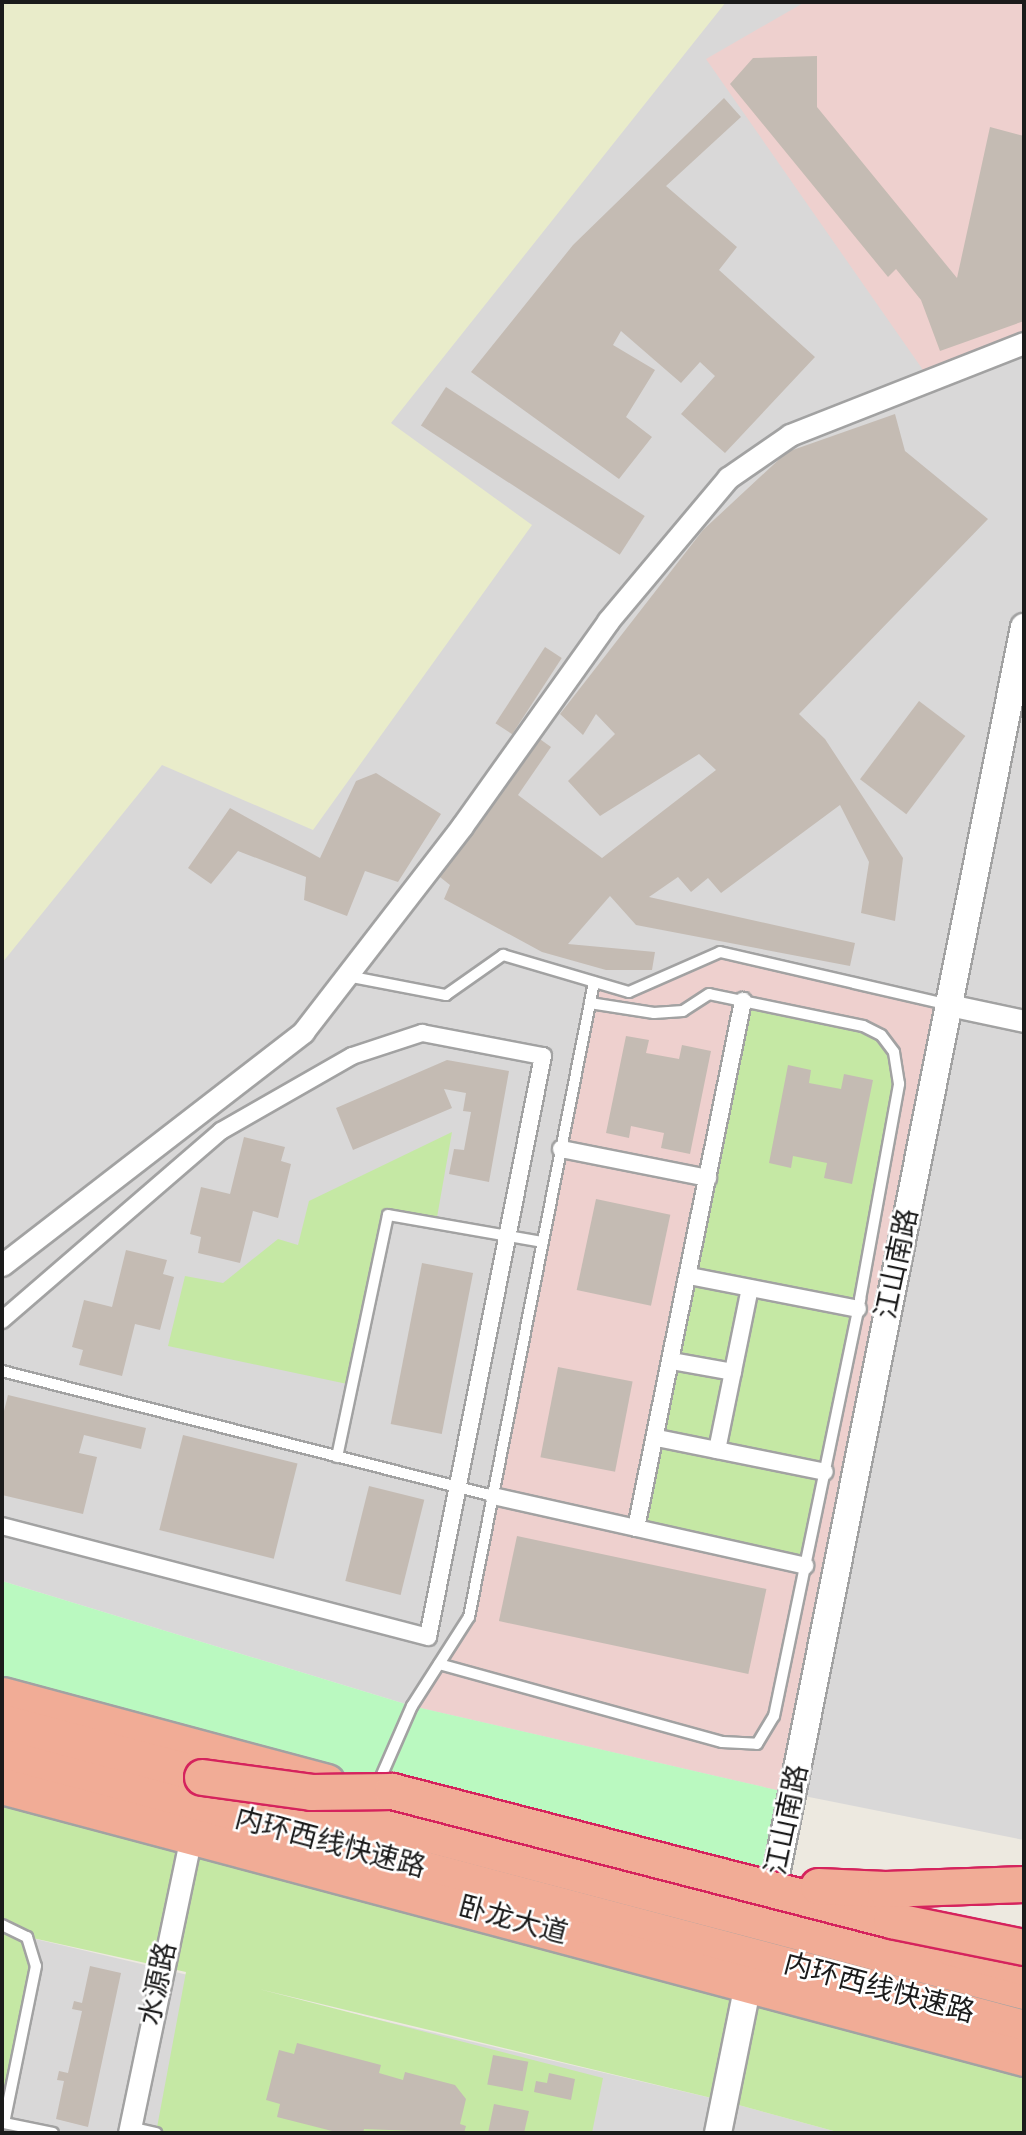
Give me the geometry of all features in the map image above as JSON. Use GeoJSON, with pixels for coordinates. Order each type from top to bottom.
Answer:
{"type":"FeatureCollection","features":[{"type":"Feature","properties":{"kind":"highway"},"geometry":{"type":"LineString","coordinates":[[2,1695],[1024,1967]]}},
{"type":"Feature","properties":{"kind":"highway","name":"内环西线快速路"},"geometry":{"type":"LineString","coordinates":[[2,1722],[201,1777],[1024,1991]]}},
{"type":"Feature","properties":{"kind":"highway","name":"内环西线快速路"},"geometry":{"type":"LineString","coordinates":[[2,1758],[1024,2028]]}},
{"type":"Feature","properties":{"kind":"highway"},"geometry":{"type":"LineString","coordinates":[[201,1777],[311,1792],[392,1791],[891,1920],[1024,1947]]}},
{"type":"Feature","properties":{"kind":"highway","name":"卧龙大道"},"geometry":{"type":"LineString","coordinates":[[2,1786],[1024,2058]]}},
{"type":"Feature","properties":{"kind":"highway"},"geometry":{"type":"LineString","coordinates":[[2,1798],[153,1825]]}},
{"type":"Feature","properties":{"kind":"highway"},"geometry":{"type":"LineString","coordinates":[[740,1881],[885,1889],[1024,1885]]}},
{"type":"Feature","properties":{"kind":"highway"},"geometry":{"type":"LineString","coordinates":[[574,1908],[710,1963],[1024,2051]]}},
{"type":"Feature","properties":{"kind":"street"},"geometry":{"type":"LineString","coordinates":[[2,1265],[303,1032],[462,826],[608,621],[728,478],[790,435],[1024,343]]}},
{"type":"Feature","properties":{"kind":"street","name":"江山南路"},"geometry":{"type":"LineString","coordinates":[[771,1900],[1024,627]]}},
{"type":"Feature","properties":{"kind":"street"},"geometry":{"type":"LineString","coordinates":[[636,1528],[657,1438],[744,1001]]}},
{"type":"Feature","properties":{"kind":"street"},"geometry":{"type":"LineString","coordinates":[[949,1005],[1024,1021]]}},
{"type":"Feature","properties":{"kind":"street"},"geometry":{"type":"LineString","coordinates":[[2,1320],[221,1131],[352,1056],[422,1032],[544,1056],[460,1488],[428,1637],[2,1526]]}},
{"type":"Feature","properties":{"kind":"street"},"geometry":{"type":"LineString","coordinates":[[561,1149],[708,1178]]}},
{"type":"Feature","properties":{"kind":"street"},"geometry":{"type":"LineString","coordinates":[[689,1276],[858,1309]]}},
{"type":"Feature","properties":{"kind":"street"},"geometry":{"type":"LineString","coordinates":[[717,1450],[750,1288]]}},
{"type":"Feature","properties":{"kind":"street"},"geometry":{"type":"LineString","coordinates":[[672,1361],[733,1372]]}},
{"type":"Feature","properties":{"kind":"street"},"geometry":{"type":"LineString","coordinates":[[657,1438],[825,1472]]}},
{"type":"Feature","properties":{"kind":"street"},"geometry":{"type":"LineString","coordinates":[[493,1496],[805,1566]]}},
{"type":"Feature","properties":{"kind":"street","name":"水源路"},"geometry":{"type":"LineString","coordinates":[[129,2130],[191,1835]]}},
{"type":"Feature","properties":{"kind":"street"},"geometry":{"type":"LineString","coordinates":[[718,2133],[748,1984]]}},
{"type":"Feature","properties":{"kind":"lane"},"geometry":{"type":"LineString","coordinates":[[346,976],[446,995],[503,955],[629,992],[720,952],[949,1005]]}},
{"type":"Feature","properties":{"kind":"lane"},"geometry":{"type":"LineString","coordinates":[[373,1795],[412,1706],[469,1617],[594,982]]}},
{"type":"Feature","properties":{"kind":"lane"},"geometry":{"type":"LineString","coordinates":[[439,1664],[722,1742],[757,1744],[774,1716],[858,1309],[899,1084],[894,1052],[881,1035],[863,1026],[709,994],[683,1011],[654,1013],[590,1003]]}},
{"type":"Feature","properties":{"kind":"lane"},"geometry":{"type":"LineString","coordinates":[[337,1457],[388,1215],[543,1242]]}},
{"type":"Feature","properties":{"kind":"lane"},"geometry":{"type":"LineString","coordinates":[[2,1371],[493,1496]]}},
{"type":"Feature","properties":{"kind":"lane"},"geometry":{"type":"LineString","coordinates":[[2,1925],[27,1937],[36,1966],[3,2123],[53,2133]]}},
{"type":"Feature","properties":{"kind":"lane"},"geometry":{"type":"LineString","coordinates":[[129,2130],[156,2133]]}},
{"type":"Feature","properties":{"kind":"shaded area"},"geometry":{"type":"Polygon","coordinates":[[[2,2],[1024,2],[1024,1840],[794,1794],[412,1706],[2,1581],[2,2]]]}},
{"type":"Feature","properties":{"kind":"shaded area"},"geometry":{"type":"Polygon","coordinates":[[[805,2],[1024,2],[1024,343],[930,380],[706,59],[805,2]]]}},
{"type":"Feature","properties":{"kind":"shaded area"},"geometry":{"type":"Polygon","coordinates":[[[720,952],[949,1005],[794,1794],[412,1706],[469,1617],[594,982],[630,992],[720,952]]]}},
{"type":"Feature","properties":{"kind":"shaded area"},"geometry":{"type":"Polygon","coordinates":[[[2,1925],[27,1937],[724,2101],[841,2133],[2,2133],[2,1925]]]}},
{"type":"Feature","properties":{"kind":"green space"},"geometry":{"type":"Polygon","coordinates":[[[2,2],[726,2],[391,423],[532,525],[313,830],[162,765],[2,963],[2,2]]]}},
{"type":"Feature","properties":{"kind":"green space"},"geometry":{"type":"Polygon","coordinates":[[[743,1001],[863,1026],[894,1052],[899,1084],[805,1566],[636,1528],[743,1001]]]}},
{"type":"Feature","properties":{"kind":"green space"},"geometry":{"type":"Polygon","coordinates":[[[452,1132],[436,1223],[389,1215],[352,1385],[168,1346],[185,1276],[223,1283],[278,1239],[298,1245],[309,1201],[452,1132]]]}},
{"type":"Feature","properties":{"kind":"green space"},"geometry":{"type":"Polygon","coordinates":[[[2,1581],[412,1706],[794,1794],[771,1900],[2,1681],[2,1581]]]}},
{"type":"Feature","properties":{"kind":"green space"},"geometry":{"type":"Polygon","coordinates":[[[2,1786],[1024,2058],[1024,2133],[841,2133],[724,2101],[259,1989],[603,2078],[592,2133],[156,2133],[186,1972],[28,1937],[36,1952],[2,2123],[2,1786]]]}},
{"type":"Feature","properties":{"kind":"building"},"geometry":{"type":"Polygon","coordinates":[[[817,56],[817,107],[957,278],[990,127],[1024,136],[1024,321],[940,351],[921,300],[896,269],[888,277],[730,84],[753,58],[817,56]]]}},
{"type":"Feature","properties":{"kind":"building"},"geometry":{"type":"Polygon","coordinates":[[[724,98],[741,117],[666,186],[737,247],[719,270],[815,357],[725,453],[681,414],[715,376],[700,362],[681,383],[621,331],[613,345],[655,370],[626,417],[652,437],[619,479],[471,372],[573,245],[724,98]]]}},
{"type":"Feature","properties":{"kind":"building"},"geometry":{"type":"Polygon","coordinates":[[[446,387],[645,516],[620,555],[421,426],[446,387]]]}},
{"type":"Feature","properties":{"kind":"building"},"geometry":{"type":"Polygon","coordinates":[[[895,414],[905,451],[988,519],[799,714],[825,739],[903,858],[895,921],[861,913],[869,862],[840,805],[721,893],[708,878],[691,892],[678,877],[649,897],[855,943],[850,966],[636,925],[610,896],[568,944],[655,952],[652,970],[606,970],[542,952],[444,899],[450,885],[435,873],[537,737],[551,747],[518,795],[602,858],[716,770],[699,754],[600,816],[568,781],[615,734],[596,714],[583,735],[560,714],[703,530],[787,452],[895,414]]]}},
{"type":"Feature","properties":{"kind":"building"},"geometry":{"type":"Polygon","coordinates":[[[545,647],[562,658],[512,734],[495,723],[545,647]]]}},
{"type":"Feature","properties":{"kind":"building"},"geometry":{"type":"Polygon","coordinates":[[[919,701],[965,736],[906,814],[860,779],[919,701]]]}},
{"type":"Feature","properties":{"kind":"building"},"geometry":{"type":"Polygon","coordinates":[[[376,773],[441,814],[398,882],[365,871],[347,916],[304,900],[306,877],[238,851],[211,884],[188,868],[230,808],[320,858],[356,781],[376,773]]]}},
{"type":"Feature","properties":{"kind":"building"},"geometry":{"type":"Polygon","coordinates":[[[626,1036],[649,1040],[646,1053],[679,1059],[682,1045],[711,1051],[690,1154],[661,1148],[664,1133],[631,1126],[629,1138],[606,1133],[626,1036]]]}},
{"type":"Feature","properties":{"kind":"building"},"geometry":{"type":"Polygon","coordinates":[[[447,1060],[509,1071],[489,1182],[449,1174],[454,1149],[464,1150],[471,1112],[463,1111],[466,1093],[444,1089],[452,1108],[353,1150],[336,1108],[447,1060]]]}},
{"type":"Feature","properties":{"kind":"building"},"geometry":{"type":"Polygon","coordinates":[[[788,1065],[811,1070],[809,1083],[841,1089],[844,1074],[873,1080],[852,1184],[824,1178],[827,1163],[793,1156],[791,1168],[769,1163],[788,1065]]]}},
{"type":"Feature","properties":{"kind":"building"},"geometry":{"type":"Polygon","coordinates":[[[244,1137],[285,1147],[281,1161],[291,1164],[278,1218],[253,1211],[240,1263],[198,1253],[201,1237],[190,1234],[201,1187],[230,1194],[244,1137]]]}},
{"type":"Feature","properties":{"kind":"building"},"geometry":{"type":"Polygon","coordinates":[[[596,1199],[670,1215],[651,1306],[577,1290],[596,1199]]]}},
{"type":"Feature","properties":{"kind":"building"},"geometry":{"type":"Polygon","coordinates":[[[126,1250],[167,1260],[163,1274],[174,1277],[160,1330],[135,1324],[122,1376],[79,1365],[83,1350],[72,1347],[84,1300],[112,1307],[126,1250]]]}},
{"type":"Feature","properties":{"kind":"building"},"geometry":{"type":"Polygon","coordinates":[[[422,1263],[473,1273],[442,1434],[391,1424],[422,1263]]]}},
{"type":"Feature","properties":{"kind":"building"},"geometry":{"type":"Polygon","coordinates":[[[558,1367],[633,1382],[615,1472],[540,1457],[558,1367]]]}},
{"type":"Feature","properties":{"kind":"building"},"geometry":{"type":"Polygon","coordinates":[[[8,1395],[146,1428],[141,1449],[84,1435],[79,1453],[97,1457],[83,1514],[2,1495],[2,1419],[8,1395]]]}},
{"type":"Feature","properties":{"kind":"building"},"geometry":{"type":"Polygon","coordinates":[[[183,1435],[297,1464],[274,1559],[159,1530],[183,1435]]]}},
{"type":"Feature","properties":{"kind":"building"},"geometry":{"type":"Polygon","coordinates":[[[369,1486],[424,1500],[401,1595],[345,1581],[369,1486]]]}},
{"type":"Feature","properties":{"kind":"building"},"geometry":{"type":"Polygon","coordinates":[[[517,1536],[766,1589],[748,1674],[499,1621],[517,1536]]]}},
{"type":"Feature","properties":{"kind":"building"},"geometry":{"type":"Polygon","coordinates":[[[90,1966],[121,1973],[88,2127],[56,2119],[64,2081],[57,2080],[59,2071],[68,2073],[82,2011],[72,2009],[74,2001],[82,2003],[90,1966]]]}},
{"type":"Feature","properties":{"kind":"building"},"geometry":{"type":"Polygon","coordinates":[[[297,2043],[381,2065],[379,2073],[403,2080],[405,2072],[455,2085],[466,2099],[460,2124],[466,2126],[464,2133],[364,2129],[363,2133],[340,2133],[277,2117],[280,2104],[266,2100],[279,2050],[294,2054],[297,2043]]]}},
{"type":"Feature","properties":{"kind":"building"},"geometry":{"type":"Polygon","coordinates":[[[493,2055],[528,2062],[523,2091],[487,2084],[493,2055]]]}},
{"type":"Feature","properties":{"kind":"building"},"geometry":{"type":"Polygon","coordinates":[[[549,2073],[575,2079],[571,2100],[534,2092],[536,2081],[547,2083],[549,2073]]]}},
{"type":"Feature","properties":{"kind":"building"},"geometry":{"type":"Polygon","coordinates":[[[494,2104],[529,2111],[524,2133],[488,2133],[494,2104]]]}}]}
